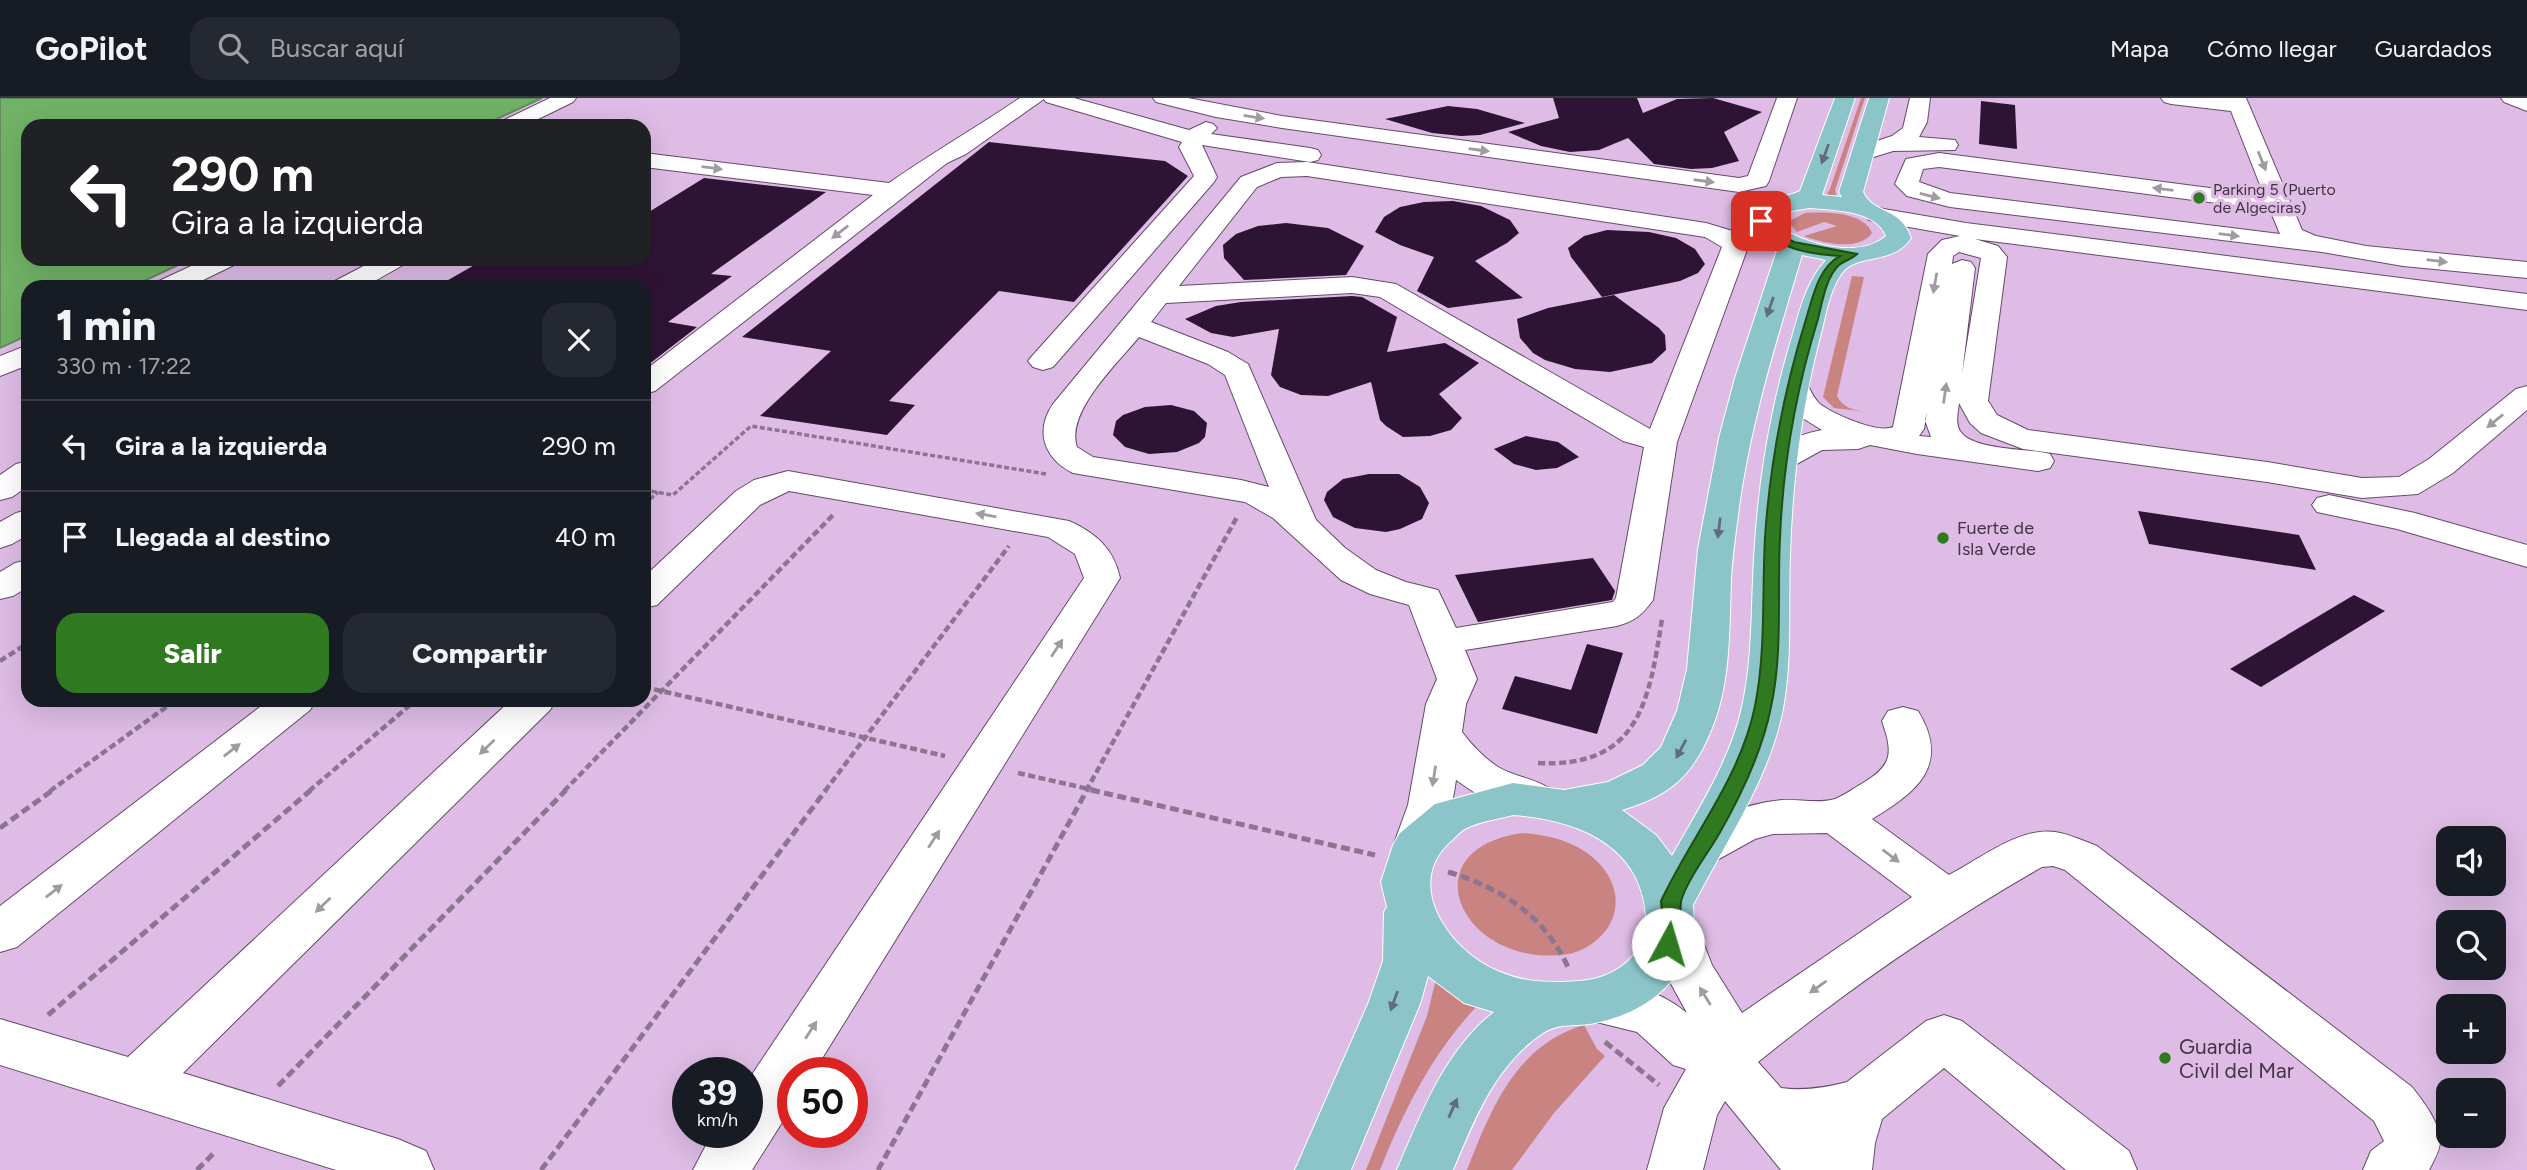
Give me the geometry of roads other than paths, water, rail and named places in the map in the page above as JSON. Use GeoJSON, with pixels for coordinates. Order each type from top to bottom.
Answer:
{"type":"FeatureCollection","features":[{"type":"Feature","properties":{"kind":"main road"},"geometry":{"type":"LineString","coordinates":[[1780,220],[1810,195],[1845,98]]}},
{"type":"Feature","properties":{"kind":"main road"},"geometry":{"type":"LineString","coordinates":[[1780,220],[1820,251],[1852,254],[1888,248],[1899,238],[1895,227],[1857,204],[1851,192],[1879,98]]}},
{"type":"Feature","properties":{"kind":"main road"},"geometry":{"type":"LineString","coordinates":[[1780,220],[1838,204],[1872,213]]}},
{"type":"Feature","properties":{"kind":"main road"},"geometry":{"type":"LineString","coordinates":[[1323,1170],[1394,1004],[1408,961],[1411,874],[1428,832],[1465,808],[1501,800],[1593,803],[1619,797],[1663,771],[1678,757],[1701,704],[1709,668],[1714,578],[1735,431],[1753,361],[1790,250],[1780,220]]}},
{"type":"Feature","properties":{"kind":"main road"},"geometry":{"type":"LineString","coordinates":[[1424,1170],[1458,1096],[1485,1053],[1511,1026],[1574,1004],[1620,993],[1642,980],[1658,963],[1668,944],[1672,912],[1701,848],[1750,754],[1763,707],[1768,673],[1773,535],[1794,387],[1823,282],[1834,264],[1852,254]]}},
{"type":"Feature","properties":{"kind":"main road"},"geometry":{"type":"LineString","coordinates":[[1552,803],[1614,826],[1634,842],[1651,859],[1664,880],[1672,912]]}},
{"type":"Feature","properties":{"kind":"main road"},"geometry":{"type":"LineString","coordinates":[[1411,874],[1418,932],[1432,952],[1453,971],[1477,986],[1505,997],[1574,1004]]}},
{"type":"Feature","properties":{"kind":"street"},"geometry":{"type":"LineString","coordinates":[[522,119],[566,98]]}},
{"type":"Feature","properties":{"kind":"street"},"geometry":{"type":"LineString","coordinates":[[651,380],[894,191],[939,158],[958,149],[1014,98]]}},
{"type":"Feature","properties":{"kind":"street"},"geometry":{"type":"LineString","coordinates":[[1001,109],[1034,98]]}},
{"type":"Feature","properties":{"kind":"street"},"geometry":{"type":"LineString","coordinates":[[1094,98],[1150,116],[1212,119],[1739,186],[1758,181],[1787,98]]}},
{"type":"Feature","properties":{"kind":"street"},"geometry":{"type":"LineString","coordinates":[[1163,98],[1212,119],[1687,211],[1738,219],[1780,220]]}},
{"type":"Feature","properties":{"kind":"street"},"geometry":{"type":"LineString","coordinates":[[1916,136],[1920,98]]}},
{"type":"Feature","properties":{"kind":"street"},"geometry":{"type":"LineString","coordinates":[[1864,153],[1871,148],[1916,136],[1929,117],[1931,98]]}},
{"type":"Feature","properties":{"kind":"street"},"geometry":{"type":"LineString","coordinates":[[2171,98],[2238,102]]}},
{"type":"Feature","properties":{"kind":"street"},"geometry":{"type":"LineString","coordinates":[[2211,98],[2238,102]]}},
{"type":"Feature","properties":{"kind":"street"},"geometry":{"type":"LineString","coordinates":[[2511,98],[2527,106]]}},
{"type":"Feature","properties":{"kind":"street"},"geometry":{"type":"LineString","coordinates":[[1001,109],[1055,99],[1135,124],[1212,119],[1694,202]]}},
{"type":"Feature","properties":{"kind":"street"},"geometry":{"type":"LineString","coordinates":[[2238,102],[2292,234],[2305,243],[2317,246]]}},
{"type":"Feature","properties":{"kind":"street"},"geometry":{"type":"LineString","coordinates":[[1043,361],[1206,177],[1206,172],[1198,165],[1190,147],[1212,119]]}},
{"type":"Feature","properties":{"kind":"street"},"geometry":{"type":"LineString","coordinates":[[1871,126],[1889,135],[1916,136],[2194,175]]}},
{"type":"Feature","properties":{"kind":"street"},"geometry":{"type":"LineString","coordinates":[[2279,204],[1938,160],[1913,164],[1907,184],[1915,191],[1950,200],[2527,270]]}},
{"type":"Feature","properties":{"kind":"street"},"geometry":{"type":"LineString","coordinates":[[651,161],[894,191]]}},
{"type":"Feature","properties":{"kind":"street"},"geometry":{"type":"LineString","coordinates":[[1411,874],[1430,805],[1444,719],[1457,679],[1442,642],[1425,598],[1378,587],[1345,566],[1276,502],[1254,492],[1085,466],[1065,455],[1058,440],[1064,411],[1133,325],[1249,182],[1277,170],[1320,171],[1714,232],[1729,238],[1735,247],[1661,443],[1631,606],[1617,614],[1442,642]]}},
{"type":"Feature","properties":{"kind":"street"},"geometry":{"type":"LineString","coordinates":[[1738,208],[1780,220]]}},
{"type":"Feature","properties":{"kind":"street"},"geometry":{"type":"LineString","coordinates":[[1872,213],[1977,242],[2527,302]]}},
{"type":"Feature","properties":{"kind":"street"},"geometry":{"type":"LineString","coordinates":[[1899,238],[1919,230],[2018,248],[2474,307],[2527,318]]}},
{"type":"Feature","properties":{"kind":"street"},"geometry":{"type":"LineString","coordinates":[[1965,451],[1945,435],[1941,420],[1964,254],[1977,242]]}},
{"type":"Feature","properties":{"kind":"street"},"geometry":{"type":"LineString","coordinates":[[1782,459],[1811,440],[1828,437],[1864,440],[1903,435],[1908,429],[1941,254],[1945,248],[1955,244],[1977,242],[1994,257],[1973,401],[1977,414],[1988,425],[2023,439],[2267,472],[2362,488],[2406,487],[2441,466],[2527,395]]}},
{"type":"Feature","properties":{"kind":"street"},"geometry":{"type":"LineString","coordinates":[[184,280],[212,266]]}},
{"type":"Feature","properties":{"kind":"street"},"geometry":{"type":"LineString","coordinates":[[357,280],[383,266]]}},
{"type":"Feature","properties":{"kind":"street"},"geometry":{"type":"LineString","coordinates":[[1158,295],[1352,285],[1387,290],[1634,435],[1661,443]]}},
{"type":"Feature","properties":{"kind":"street"},"geometry":{"type":"LineString","coordinates":[[1133,325],[1218,358],[1238,370],[1301,524]]}},
{"type":"Feature","properties":{"kind":"street"},"geometry":{"type":"LineString","coordinates":[[0,367],[21,357]]}},
{"type":"Feature","properties":{"kind":"street"},"geometry":{"type":"LineString","coordinates":[[1794,387],[1809,411],[1825,420],[1883,438],[2339,507],[2411,522],[2527,556]]}},
{"type":"Feature","properties":{"kind":"street"},"geometry":{"type":"LineString","coordinates":[[0,490],[21,476]]}},
{"type":"Feature","properties":{"kind":"street"},"geometry":{"type":"LineString","coordinates":[[651,590],[748,498],[766,487],[788,481],[1057,528],[1077,536],[1100,562],[1102,578],[763,1104]]}},
{"type":"Feature","properties":{"kind":"street"},"geometry":{"type":"LineString","coordinates":[[0,518],[21,504]]}},
{"type":"Feature","properties":{"kind":"street"},"geometry":{"type":"LineString","coordinates":[[0,537],[21,524]]}},
{"type":"Feature","properties":{"kind":"street"},"geometry":{"type":"LineString","coordinates":[[0,588],[21,575]]}},
{"type":"Feature","properties":{"kind":"street"},"geometry":{"type":"LineString","coordinates":[[0,933],[287,707]]}},
{"type":"Feature","properties":{"kind":"street"},"geometry":{"type":"LineString","coordinates":[[136,1083],[529,707]]}},
{"type":"Feature","properties":{"kind":"street"},"geometry":{"type":"LineString","coordinates":[[1444,719],[1460,761],[1482,778],[1503,789],[1552,803]]}},
{"type":"Feature","properties":{"kind":"street"},"geometry":{"type":"LineString","coordinates":[[1701,848],[1740,825],[1767,818],[1836,816],[1853,810],[1898,783],[1910,764],[1912,743],[1903,721]]}},
{"type":"Feature","properties":{"kind":"street"},"geometry":{"type":"LineString","coordinates":[[1836,816],[1947,898]]}},
{"type":"Feature","properties":{"kind":"street"},"geometry":{"type":"LineString","coordinates":[[1675,1170],[1690,1108],[1722,1059],[1782,1012],[1947,898],[2033,851],[2055,849],[2081,858],[2393,1104],[2409,1127],[2412,1150],[2406,1160],[2391,1170]]}},
{"type":"Feature","properties":{"kind":"street"},"geometry":{"type":"LineString","coordinates":[[1672,912],[1689,971],[1725,1032],[1722,1059]]}},
{"type":"Feature","properties":{"kind":"street"},"geometry":{"type":"LineString","coordinates":[[1574,1004],[1627,1006],[1655,1017],[1692,1049],[1722,1059],[1817,1170]]}},
{"type":"Feature","properties":{"kind":"street"},"geometry":{"type":"LineString","coordinates":[[1765,1110],[1818,1116],[1863,1102],[1944,1037],[2109,1170]]}},
{"type":"Feature","properties":{"kind":"street"},"geometry":{"type":"LineString","coordinates":[[6,1044],[378,1157],[406,1170]]}},
{"type":"Feature","properties":{"kind":"street"},"geometry":{"type":"LineString","coordinates":[[1844,1170],[1846,1141],[1863,1102]]}},
{"type":"Feature","properties":{"kind":"street"},"geometry":{"type":"LineString","coordinates":[[720,1170],[734,1148]]}},
{"type":"Feature","properties":{"kind":"place","name":"Parking 5 (Puerto de Algeciras)"},"geometry":{"type":"Point","coordinates":[2199,198]}},
{"type":"Feature","properties":{"kind":"place","name":"Fuerte de Isla Verde"},"geometry":{"type":"Point","coordinates":[1943,538]}},
{"type":"Feature","properties":{"kind":"place","name":"Guardia Civil del Mar"},"geometry":{"type":"Point","coordinates":[2165,1058]}}]}
